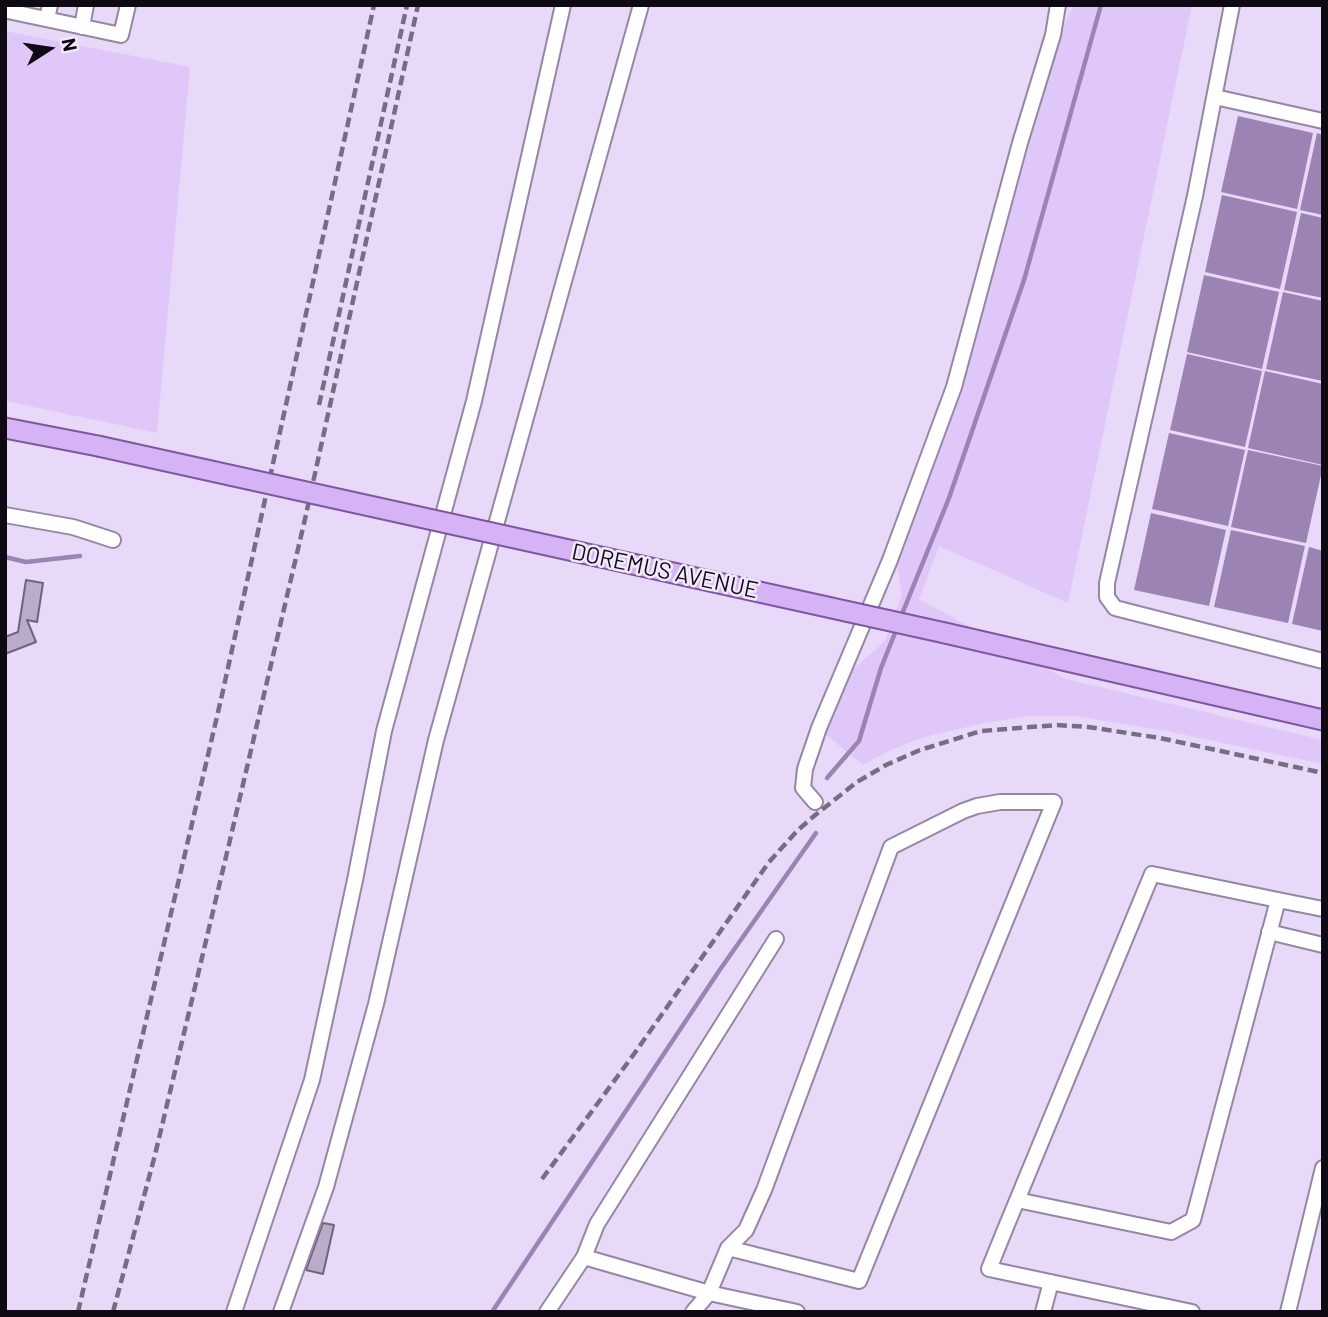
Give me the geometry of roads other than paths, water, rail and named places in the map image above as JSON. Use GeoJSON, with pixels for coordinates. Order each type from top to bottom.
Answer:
{"type":"FeatureCollection","features":[{"type":"Feature","properties":{"kind":"main road","name":"DOREMUS AVENUE"},"geometry":{"type":"LineString","coordinates":[[5,428],[98,446],[945,633],[1323,720]]}},
{"type":"Feature","properties":{"kind":"lane"},"geometry":{"type":"LineString","coordinates":[[9,5],[8,11],[49,12],[82,27],[121,35],[128,5]]}},
{"type":"Feature","properties":{"kind":"lane"},"geometry":{"type":"LineString","coordinates":[[82,27],[86,5]]}},
{"type":"Feature","properties":{"kind":"lane"},"geometry":{"type":"LineString","coordinates":[[234,1312],[312,1080],[384,731],[474,401],[564,5]]}},
{"type":"Feature","properties":{"kind":"lane"},"geometry":{"type":"LineString","coordinates":[[281,1312],[326,1187],[369,1030],[436,740],[641,5]]}},
{"type":"Feature","properties":{"kind":"lane"},"geometry":{"type":"LineString","coordinates":[[815,802],[803,788],[805,769],[819,728],[890,560],[954,387],[1020,143],[1053,35],[1059,5]]}},
{"type":"Feature","properties":{"kind":"lane"},"geometry":{"type":"LineString","coordinates":[[1232,5],[1192,209],[1107,583],[1107,597],[1115,608],[1323,660]]}},
{"type":"Feature","properties":{"kind":"lane"},"geometry":{"type":"LineString","coordinates":[[1215,97],[1323,121]]}},
{"type":"Feature","properties":{"kind":"lane"},"geometry":{"type":"LineString","coordinates":[[5,515],[73,527],[113,540]]}},
{"type":"Feature","properties":{"kind":"lane"},"geometry":{"type":"LineString","coordinates":[[693,1312],[709,1293],[728,1248],[746,1230],[764,1190],[891,847],[977,806],[1054,802],[859,1281],[728,1248]]}},
{"type":"Feature","properties":{"kind":"lane"},"geometry":{"type":"LineString","coordinates":[[1192,1312],[989,1269],[1152,873],[1323,909]]}},
{"type":"Feature","properties":{"kind":"lane"},"geometry":{"type":"LineString","coordinates":[[1017,1200],[1171,1232],[1193,1220],[1278,900]]}},
{"type":"Feature","properties":{"kind":"lane"},"geometry":{"type":"LineString","coordinates":[[1269,932],[1323,945]]}},
{"type":"Feature","properties":{"kind":"lane"},"geometry":{"type":"LineString","coordinates":[[547,1312],[584,1257],[597,1224],[776,939]]}},
{"type":"Feature","properties":{"kind":"lane"},"geometry":{"type":"LineString","coordinates":[[1288,1312],[1323,1168]]}},
{"type":"Feature","properties":{"kind":"lane"},"geometry":{"type":"LineString","coordinates":[[584,1257],[709,1293],[797,1312]]}},
{"type":"Feature","properties":{"kind":"lane"},"geometry":{"type":"LineString","coordinates":[[1043,1312],[1051,1282]]}},
{"type":"Feature","properties":{"kind":"waterway"},"geometry":{"type":"LineString","coordinates":[[900,619],[949,498],[1024,280],[1101,5]]}},
{"type":"Feature","properties":{"kind":"waterway"},"geometry":{"type":"LineString","coordinates":[[5,557],[26,562],[80,556]]}},
{"type":"Feature","properties":{"kind":"waterway"},"geometry":{"type":"LineString","coordinates":[[827,778],[859,741],[881,668],[897,628]]}},
{"type":"Feature","properties":{"kind":"waterway"},"geometry":{"type":"LineString","coordinates":[[492,1312],[719,971],[816,833]]}},
{"type":"Feature","properties":{"kind":"railway"},"geometry":{"type":"LineString","coordinates":[[78,1312],[222,695],[374,5]]}},
{"type":"Feature","properties":{"kind":"railway"},"geometry":{"type":"LineString","coordinates":[[319,405],[407,5]]}},
{"type":"Feature","properties":{"kind":"railway"},"geometry":{"type":"LineString","coordinates":[[113,1312],[155,1155],[305,519],[418,5]]}},
{"type":"Feature","properties":{"kind":"railway"},"geometry":{"type":"LineString","coordinates":[[542,1179],[769,862],[814,816],[857,782],[886,765],[920,750],[981,731],[1057,725],[1160,738],[1323,773]]}}]}
